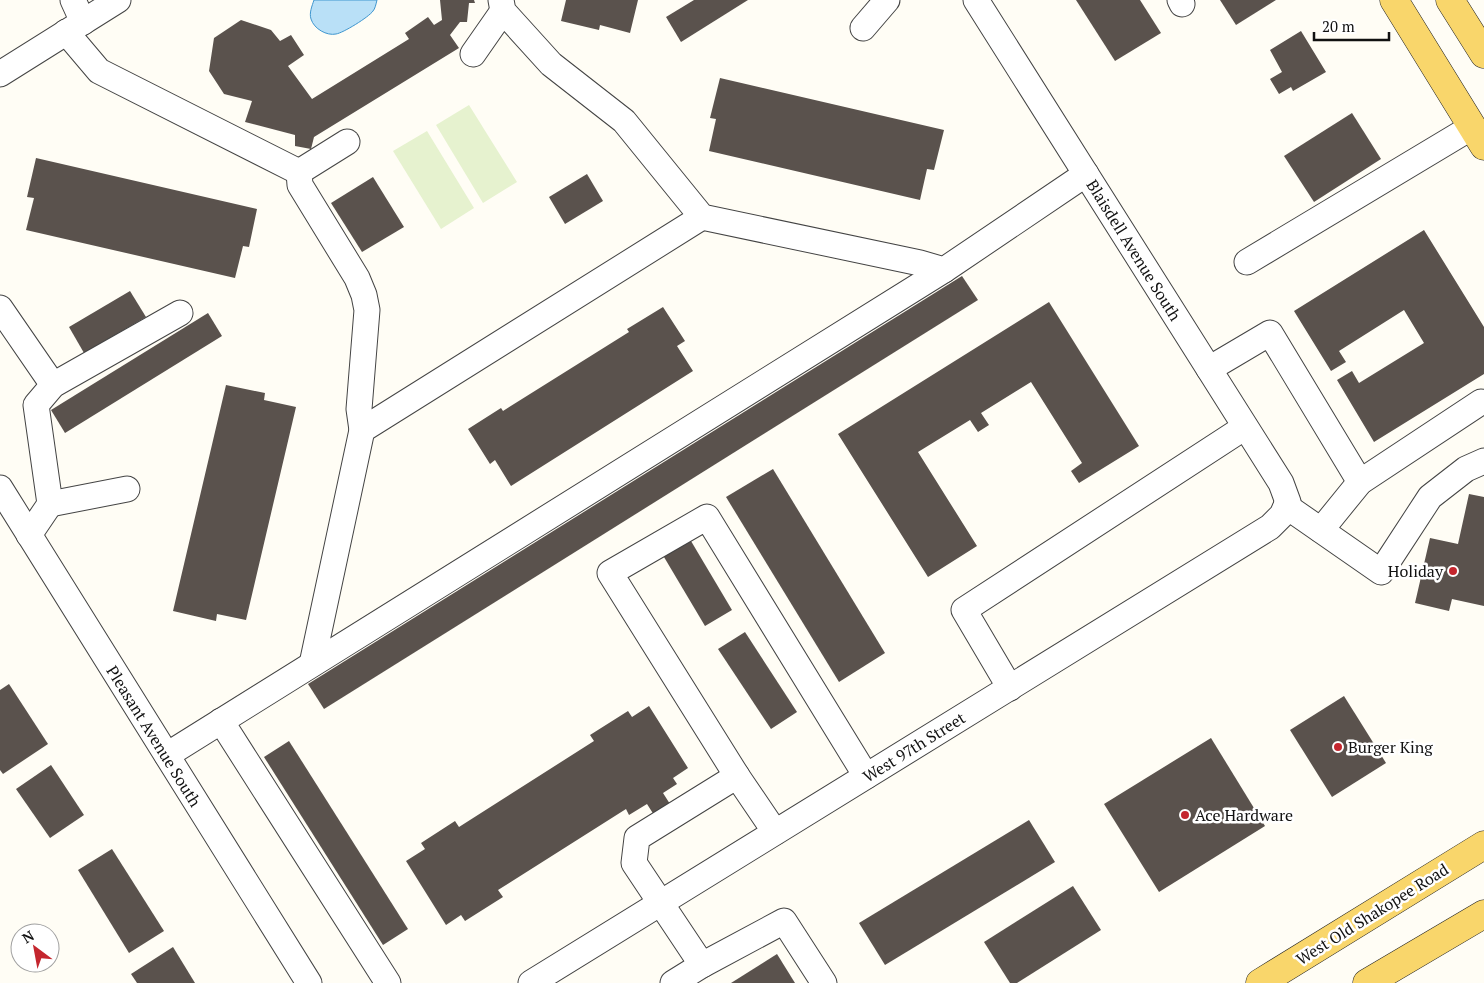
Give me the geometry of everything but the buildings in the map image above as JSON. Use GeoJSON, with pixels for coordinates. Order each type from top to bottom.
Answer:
{"type":"FeatureCollection","features":[{"type":"Feature","properties":{"kind":"main road"},"geometry":{"type":"LineString","coordinates":[[1394,0],[1478,136]]}},
{"type":"Feature","properties":{"kind":"main road"},"geometry":{"type":"LineString","coordinates":[[1450,0],[1484,54]]}},
{"type":"Feature","properties":{"kind":"main road","name":"West Old Shakopee Road"},"geometry":{"type":"LineString","coordinates":[[1260,983],[1484,846]]}},
{"type":"Feature","properties":{"kind":"main road"},"geometry":{"type":"LineString","coordinates":[[1367,983],[1484,914]]}},
{"type":"Feature","properties":{"kind":"street"},"geometry":{"type":"LineString","coordinates":[[0,74],[74,18],[118,0]]}},
{"type":"Feature","properties":{"kind":"street"},"geometry":{"type":"LineString","coordinates":[[863,28],[887,0]]}},
{"type":"Feature","properties":{"kind":"street","name":"Blaisdell Avenue South"},"geometry":{"type":"LineString","coordinates":[[976,0],[1282,484],[1287,504]]}},
{"type":"Feature","properties":{"kind":"street"},"geometry":{"type":"LineString","coordinates":[[473,54],[502,6],[551,64],[624,122],[702,217],[920,263],[944,270]]}},
{"type":"Feature","properties":{"kind":"street"},"geometry":{"type":"LineString","coordinates":[[74,18],[99,71],[299,172]]}},
{"type":"Feature","properties":{"kind":"street"},"geometry":{"type":"LineString","coordinates":[[1247,262],[1478,136]]}},
{"type":"Feature","properties":{"kind":"street"},"geometry":{"type":"LineString","coordinates":[[299,172],[347,142]]}},
{"type":"Feature","properties":{"kind":"street"},"geometry":{"type":"LineString","coordinates":[[299,172],[300,185],[356,278],[364,295],[367,310],[359,408],[362,430],[312,664]]}},
{"type":"Feature","properties":{"kind":"street"},"geometry":{"type":"LineString","coordinates":[[167,755],[944,270],[1086,174]]}},
{"type":"Feature","properties":{"kind":"street"},"geometry":{"type":"LineString","coordinates":[[362,430],[702,217]]}},
{"type":"Feature","properties":{"kind":"street"},"geometry":{"type":"LineString","coordinates":[[0,308],[53,385]]}},
{"type":"Feature","properties":{"kind":"street"},"geometry":{"type":"LineString","coordinates":[[29,535],[50,504],[36,405],[53,385],[180,313]]}},
{"type":"Feature","properties":{"kind":"street"},"geometry":{"type":"LineString","coordinates":[[1209,369],[1270,333],[1360,482]]}},
{"type":"Feature","properties":{"kind":"street"},"geometry":{"type":"LineString","coordinates":[[1321,530],[1360,482],[1481,402]]}},
{"type":"Feature","properties":{"kind":"street"},"geometry":{"type":"LineString","coordinates":[[1010,688],[964,610],[1245,427]]}},
{"type":"Feature","properties":{"kind":"street"},"geometry":{"type":"LineString","coordinates":[[1287,504],[1381,572],[1430,497],[1466,469],[1484,461]]}},
{"type":"Feature","properties":{"kind":"street","name":"Pleasant Avenue South"},"geometry":{"type":"LineString","coordinates":[[0,488],[309,983]]}},
{"type":"Feature","properties":{"kind":"street"},"geometry":{"type":"LineString","coordinates":[[50,504],[127,489]]}},
{"type":"Feature","properties":{"kind":"street","name":"West 97th Street"},"geometry":{"type":"LineString","coordinates":[[531,983],[1270,527],[1282,515],[1287,504]]}},
{"type":"Feature","properties":{"kind":"street"},"geometry":{"type":"LineString","coordinates":[[776,832],[737,776],[610,573],[707,517],[866,776]]}},
{"type":"Feature","properties":{"kind":"street"},"geometry":{"type":"LineString","coordinates":[[221,721],[388,983]]}},
{"type":"Feature","properties":{"kind":"street"},"geometry":{"type":"LineString","coordinates":[[702,965],[634,864],[637,838],[737,776]]}},
{"type":"Feature","properties":{"kind":"street"},"geometry":{"type":"LineString","coordinates":[[673,983],[702,965],[784,921],[824,983]]}},
{"type":"Feature","properties":{"kind":"green space"},"geometry":{"type":"Polygon","coordinates":[[[469,105],[517,182],[483,203],[436,125],[469,105]]]}},
{"type":"Feature","properties":{"kind":"green space"},"geometry":{"type":"Polygon","coordinates":[[[427,131],[474,208],[441,229],[393,151],[427,131]]]}},
{"type":"Feature","properties":{"kind":"water"},"geometry":{"type":"Polygon","coordinates":[[[314,0],[377,0],[374,10],[367,17],[344,31],[329,34],[315,26],[311,19],[310,14],[314,0]]]}},
{"type":"Feature","properties":{"kind":"place","name":"Holiday"},"geometry":{"type":"Point","coordinates":[1453,571]}},
{"type":"Feature","properties":{"kind":"place","name":"Burger King"},"geometry":{"type":"Point","coordinates":[1338,747]}},
{"type":"Feature","properties":{"kind":"place","name":"Ace Hardware"},"geometry":{"type":"Point","coordinates":[1185,815]}}]}
